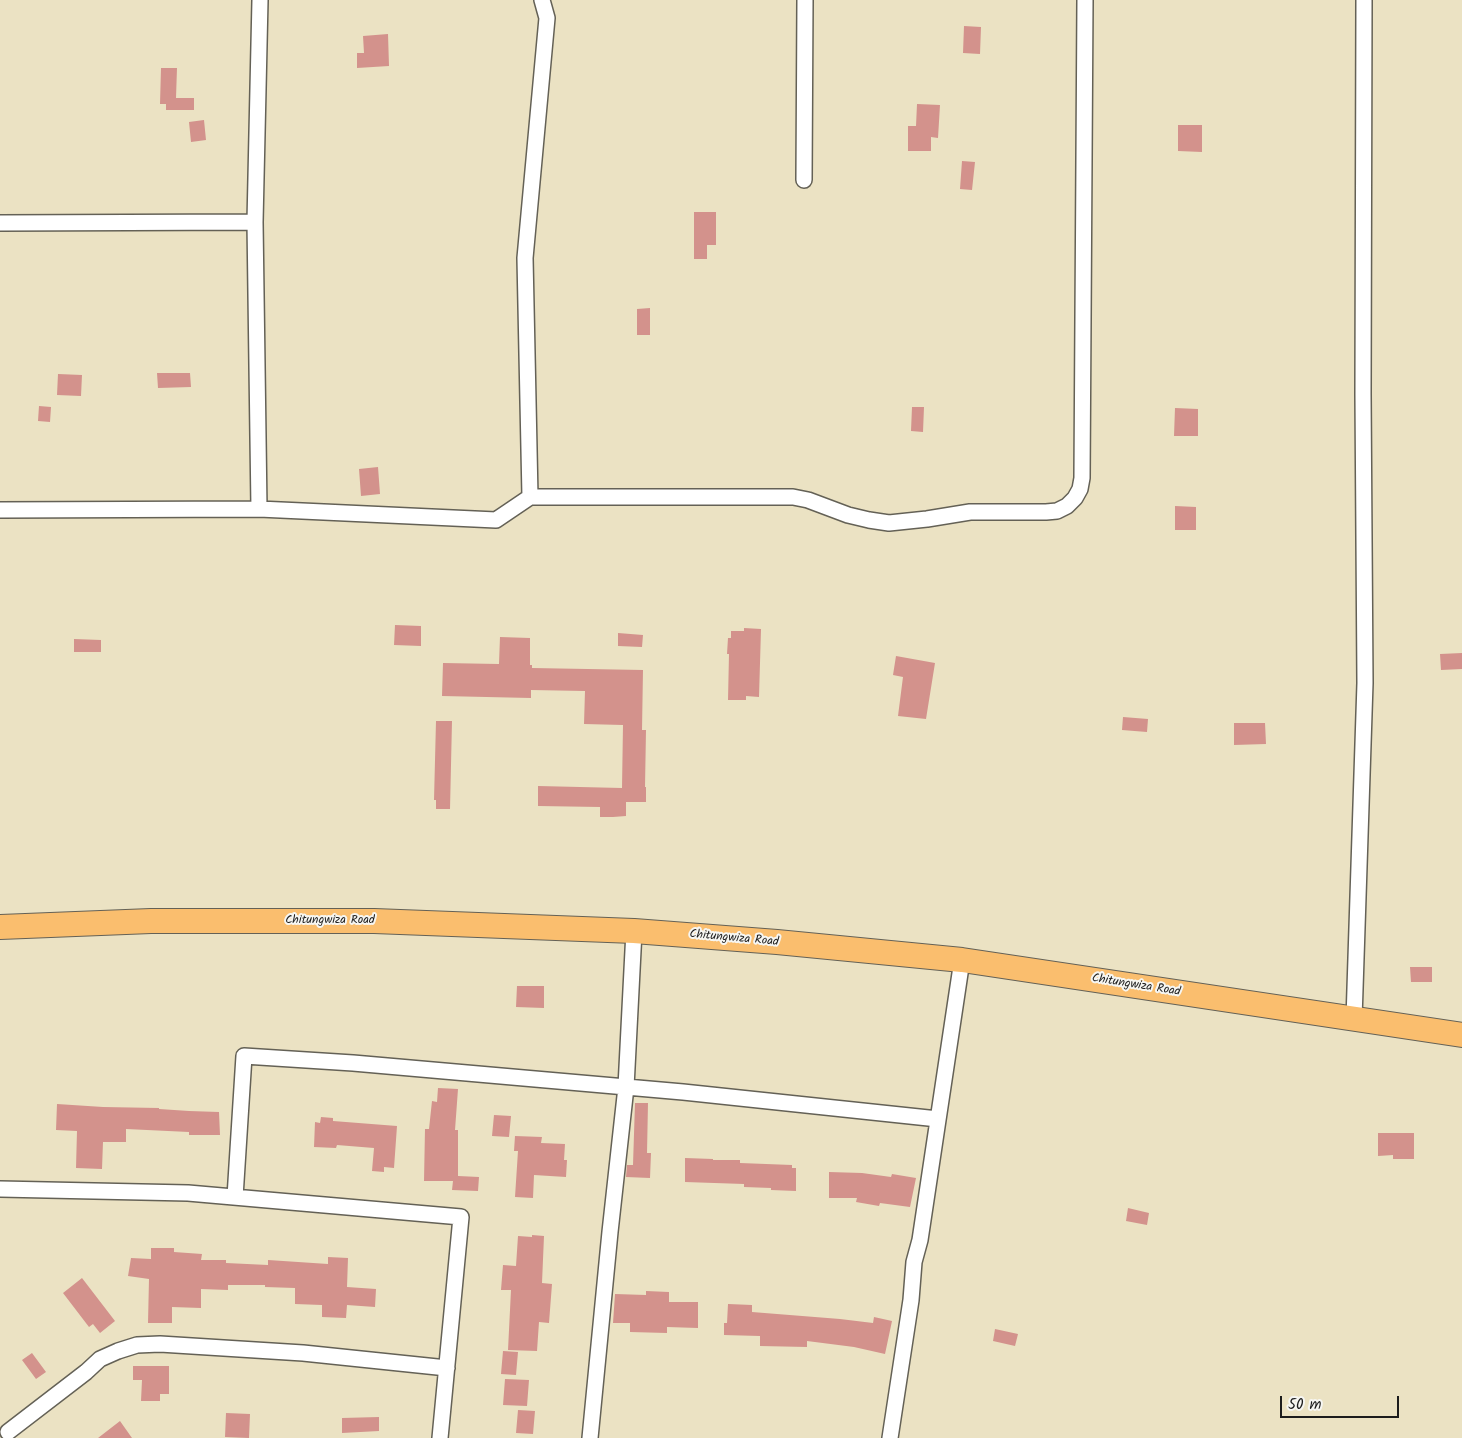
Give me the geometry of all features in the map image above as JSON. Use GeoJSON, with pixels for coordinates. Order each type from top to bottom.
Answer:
{"type":"FeatureCollection","features":[{"type":"Feature","properties":{"kind":"main road","name":"Chitungwiza Road"},"geometry":{"type":"LineString","coordinates":[[0,927],[151,921],[374,921],[634,931],[777,942],[962,960],[1462,1035]]}},
{"type":"Feature","properties":{"kind":"street"},"geometry":{"type":"LineString","coordinates":[[259,509],[255,222],[260,0]]}},
{"type":"Feature","properties":{"kind":"street"},"geometry":{"type":"LineString","coordinates":[[530,497],[525,258],[547,18],[542,0]]}},
{"type":"Feature","properties":{"kind":"street"},"geometry":{"type":"LineString","coordinates":[[804,180],[805,0]]}},
{"type":"Feature","properties":{"kind":"street"},"geometry":{"type":"LineString","coordinates":[[0,510],[259,509],[496,520],[530,497],[793,497],[808,500],[862,519],[889,523],[970,512],[1057,511],[1067,506],[1075,498],[1080,489],[1082,478],[1085,0]]}},
{"type":"Feature","properties":{"kind":"street"},"geometry":{"type":"LineString","coordinates":[[1354,1019],[1365,683],[1363,423],[1364,0]]}},
{"type":"Feature","properties":{"kind":"street"},"geometry":{"type":"LineString","coordinates":[[0,223],[255,222]]}},
{"type":"Feature","properties":{"kind":"street"},"geometry":{"type":"LineString","coordinates":[[590,1438],[626,1087],[634,931]]}},
{"type":"Feature","properties":{"kind":"street"},"geometry":{"type":"LineString","coordinates":[[890,1438],[911,1300],[914,1262],[920,1240],[962,960]]}},
{"type":"Feature","properties":{"kind":"street"},"geometry":{"type":"LineString","coordinates":[[234,1197],[244,1056],[353,1063],[626,1087],[938,1119]]}},
{"type":"Feature","properties":{"kind":"street"},"geometry":{"type":"LineString","coordinates":[[0,1189],[165,1192],[461,1217],[440,1438]]}},
{"type":"Feature","properties":{"kind":"street"},"geometry":{"type":"LineString","coordinates":[[7,1431],[86,1372],[100,1359],[137,1344],[303,1353],[447,1368]]}},
{"type":"Feature","properties":{"kind":"building"},"geometry":{"type":"Polygon","coordinates":[[[964,26],[981,27],[980,54],[963,53],[964,26]]]}},
{"type":"Feature","properties":{"kind":"building"},"geometry":{"type":"Polygon","coordinates":[[[388,34],[389,66],[357,68],[357,53],[364,53],[363,36],[388,34]]]}},
{"type":"Feature","properties":{"kind":"building"},"geometry":{"type":"Polygon","coordinates":[[[161,68],[177,68],[176,98],[194,98],[194,110],[166,110],[166,104],[160,104],[161,68]]]}},
{"type":"Feature","properties":{"kind":"building"},"geometry":{"type":"Polygon","coordinates":[[[917,104],[940,105],[938,138],[931,137],[931,151],[908,151],[908,126],[916,126],[917,104]]]}},
{"type":"Feature","properties":{"kind":"building"},"geometry":{"type":"Polygon","coordinates":[[[204,120],[206,140],[191,142],[189,122],[204,120]]]}},
{"type":"Feature","properties":{"kind":"building"},"geometry":{"type":"Polygon","coordinates":[[[1178,125],[1202,125],[1202,152],[1178,151],[1178,125]]]}},
{"type":"Feature","properties":{"kind":"building"},"geometry":{"type":"Polygon","coordinates":[[[962,161],[975,162],[972,190],[960,189],[962,161]]]}},
{"type":"Feature","properties":{"kind":"building"},"geometry":{"type":"Polygon","coordinates":[[[694,212],[716,212],[716,245],[707,245],[707,259],[694,259],[694,212]]]}},
{"type":"Feature","properties":{"kind":"building"},"geometry":{"type":"Polygon","coordinates":[[[650,308],[650,335],[637,335],[637,309],[650,308]]]}},
{"type":"Feature","properties":{"kind":"building"},"geometry":{"type":"Polygon","coordinates":[[[157,373],[190,373],[191,387],[158,388],[157,373]]]}},
{"type":"Feature","properties":{"kind":"building"},"geometry":{"type":"Polygon","coordinates":[[[58,374],[82,375],[81,396],[57,395],[58,374]]]}},
{"type":"Feature","properties":{"kind":"building"},"geometry":{"type":"Polygon","coordinates":[[[39,406],[51,407],[50,422],[38,421],[39,406]]]}},
{"type":"Feature","properties":{"kind":"building"},"geometry":{"type":"Polygon","coordinates":[[[912,407],[924,407],[923,432],[911,431],[912,407]]]}},
{"type":"Feature","properties":{"kind":"building"},"geometry":{"type":"Polygon","coordinates":[[[1175,408],[1198,409],[1198,436],[1174,436],[1175,408]]]}},
{"type":"Feature","properties":{"kind":"building"},"geometry":{"type":"Polygon","coordinates":[[[378,467],[380,494],[361,496],[359,469],[378,467]]]}},
{"type":"Feature","properties":{"kind":"building"},"geometry":{"type":"Polygon","coordinates":[[[1175,506],[1196,507],[1196,530],[1175,530],[1175,506]]]}},
{"type":"Feature","properties":{"kind":"building"},"geometry":{"type":"Polygon","coordinates":[[[395,625],[421,626],[421,646],[394,645],[395,625]]]}},
{"type":"Feature","properties":{"kind":"building"},"geometry":{"type":"Polygon","coordinates":[[[744,628],[761,629],[759,697],[746,696],[746,700],[728,700],[728,638],[731,638],[731,631],[744,631],[744,628]]]}},
{"type":"Feature","properties":{"kind":"building"},"geometry":{"type":"Polygon","coordinates":[[[618,633],[643,635],[642,647],[618,646],[618,633]]]}},
{"type":"Feature","properties":{"kind":"building"},"geometry":{"type":"Polygon","coordinates":[[[500,637],[530,638],[530,665],[532,665],[532,668],[643,670],[642,730],[646,730],[646,802],[626,802],[626,816],[613,817],[600,817],[600,807],[538,806],[538,786],[622,788],[623,725],[584,724],[585,691],[531,690],[531,698],[442,696],[443,663],[499,664],[500,637]]]}},
{"type":"Feature","properties":{"kind":"building"},"geometry":{"type":"Polygon","coordinates":[[[74,639],[101,640],[101,652],[74,652],[74,639]]]}},
{"type":"Feature","properties":{"kind":"building"},"geometry":{"type":"Polygon","coordinates":[[[1462,653],[1462,669],[1441,670],[1440,654],[1462,653]]]}},
{"type":"Feature","properties":{"kind":"building"},"geometry":{"type":"Polygon","coordinates":[[[896,656],[935,663],[926,719],[898,716],[903,677],[893,675],[896,656]]]}},
{"type":"Feature","properties":{"kind":"building"},"geometry":{"type":"Polygon","coordinates":[[[1123,717],[1148,719],[1147,732],[1122,730],[1123,717]]]}},
{"type":"Feature","properties":{"kind":"building"},"geometry":{"type":"Polygon","coordinates":[[[436,721],[452,721],[450,809],[436,809],[436,800],[434,800],[436,721]]]}},
{"type":"Feature","properties":{"kind":"building"},"geometry":{"type":"Polygon","coordinates":[[[1234,723],[1265,723],[1266,744],[1234,745],[1234,723]]]}},
{"type":"Feature","properties":{"kind":"building"},"geometry":{"type":"Polygon","coordinates":[[[1410,967],[1432,967],[1432,982],[1411,982],[1410,967]]]}},
{"type":"Feature","properties":{"kind":"building"},"geometry":{"type":"Polygon","coordinates":[[[517,986],[544,986],[544,1008],[516,1007],[517,986]]]}},
{"type":"Feature","properties":{"kind":"building"},"geometry":{"type":"Polygon","coordinates":[[[438,1088],[458,1089],[455,1130],[458,1130],[458,1176],[479,1177],[478,1191],[452,1190],[453,1181],[424,1181],[425,1129],[429,1129],[432,1101],[437,1102],[438,1088]]]}},
{"type":"Feature","properties":{"kind":"building"},"geometry":{"type":"Polygon","coordinates":[[[635,1103],[648,1103],[647,1153],[651,1153],[650,1178],[626,1177],[627,1165],[633,1165],[635,1103]]]}},
{"type":"Feature","properties":{"kind":"building"},"geometry":{"type":"Polygon","coordinates":[[[57,1104],[219,1112],[220,1135],[189,1135],[189,1132],[126,1129],[126,1142],[103,1142],[102,1169],[76,1168],[77,1131],[56,1130],[57,1104]]]}},
{"type":"Feature","properties":{"kind":"building"},"geometry":{"type":"Polygon","coordinates":[[[494,1115],[511,1116],[509,1137],[492,1136],[494,1115]]]}},
{"type":"Feature","properties":{"kind":"building"},"geometry":{"type":"Polygon","coordinates":[[[321,1117],[333,1118],[333,1121],[397,1126],[394,1168],[384,1167],[384,1172],[372,1171],[374,1148],[337,1145],[336,1148],[314,1147],[315,1122],[320,1123],[321,1117]]]}},
{"type":"Feature","properties":{"kind":"building"},"geometry":{"type":"Polygon","coordinates":[[[1378,1133],[1414,1133],[1414,1159],[1393,1159],[1393,1155],[1378,1156],[1378,1133]]]}},
{"type":"Feature","properties":{"kind":"building"},"geometry":{"type":"Polygon","coordinates":[[[515,1136],[542,1137],[541,1143],[565,1144],[564,1160],[567,1160],[566,1177],[534,1175],[533,1198],[515,1197],[518,1151],[514,1151],[515,1136]]]}},
{"type":"Feature","properties":{"kind":"building"},"geometry":{"type":"Polygon","coordinates":[[[685,1158],[740,1160],[740,1163],[792,1165],[792,1168],[796,1168],[796,1191],[744,1187],[744,1184],[685,1182],[685,1158]]]}},
{"type":"Feature","properties":{"kind":"building"},"geometry":{"type":"Polygon","coordinates":[[[829,1172],[862,1173],[891,1177],[892,1174],[916,1178],[910,1207],[880,1203],[879,1206],[856,1202],[857,1198],[829,1198],[829,1172]]]}},
{"type":"Feature","properties":{"kind":"building"},"geometry":{"type":"Polygon","coordinates":[[[1128,1208],[1149,1213],[1147,1225],[1126,1221],[1128,1208]]]}},
{"type":"Feature","properties":{"kind":"building"},"geometry":{"type":"Polygon","coordinates":[[[532,1235],[544,1236],[542,1283],[552,1284],[549,1323],[539,1322],[537,1351],[508,1350],[511,1290],[501,1290],[503,1265],[516,1266],[518,1236],[532,1237],[532,1235]]]}},
{"type":"Feature","properties":{"kind":"building"},"geometry":{"type":"Polygon","coordinates":[[[151,1248],[174,1248],[174,1252],[202,1254],[201,1260],[226,1260],[226,1263],[268,1265],[268,1260],[328,1264],[328,1257],[348,1258],[347,1287],[376,1289],[375,1307],[347,1305],[346,1318],[322,1317],[322,1305],[295,1304],[295,1288],[265,1287],[265,1285],[228,1285],[228,1290],[201,1289],[201,1308],[172,1307],[172,1323],[148,1323],[149,1279],[128,1276],[131,1258],[151,1259],[151,1248]]]}},
{"type":"Feature","properties":{"kind":"building"},"geometry":{"type":"Polygon","coordinates":[[[82,1278],[115,1321],[100,1333],[93,1324],[89,1327],[63,1293],[82,1278]]]}},
{"type":"Feature","properties":{"kind":"building"},"geometry":{"type":"Polygon","coordinates":[[[646,1291],[669,1292],[669,1302],[698,1302],[698,1328],[667,1327],[667,1333],[630,1332],[630,1323],[613,1323],[615,1294],[646,1295],[646,1291]]]}},
{"type":"Feature","properties":{"kind":"building"},"geometry":{"type":"Polygon","coordinates":[[[728,1304],[752,1305],[752,1312],[873,1323],[874,1317],[892,1321],[885,1354],[854,1347],[807,1341],[807,1347],[760,1346],[760,1336],[724,1335],[724,1323],[727,1323],[728,1304]]]}},
{"type":"Feature","properties":{"kind":"building"},"geometry":{"type":"Polygon","coordinates":[[[995,1329],[1018,1334],[1015,1346],[993,1341],[995,1329]]]}},
{"type":"Feature","properties":{"kind":"building"},"geometry":{"type":"Polygon","coordinates":[[[503,1351],[518,1352],[516,1375],[501,1374],[503,1351]]]}},
{"type":"Feature","properties":{"kind":"building"},"geometry":{"type":"Polygon","coordinates":[[[32,1353],[46,1372],[36,1379],[22,1360],[32,1353]]]}},
{"type":"Feature","properties":{"kind":"building"},"geometry":{"type":"Polygon","coordinates":[[[133,1366],[169,1366],[169,1394],[160,1394],[160,1401],[141,1401],[142,1380],[133,1380],[133,1366]]]}},
{"type":"Feature","properties":{"kind":"building"},"geometry":{"type":"Polygon","coordinates":[[[505,1379],[529,1380],[527,1406],[503,1405],[505,1379]]]}},
{"type":"Feature","properties":{"kind":"building"},"geometry":{"type":"Polygon","coordinates":[[[518,1410],[535,1411],[533,1434],[516,1433],[518,1410]]]}},
{"type":"Feature","properties":{"kind":"building"},"geometry":{"type":"Polygon","coordinates":[[[226,1413],[250,1414],[249,1438],[225,1437],[226,1413]]]}},
{"type":"Feature","properties":{"kind":"building"},"geometry":{"type":"Polygon","coordinates":[[[379,1417],[379,1431],[342,1433],[342,1418],[379,1417]]]}},
{"type":"Feature","properties":{"kind":"building"},"geometry":{"type":"Polygon","coordinates":[[[120,1421],[132,1438],[98,1438],[120,1421]]]}}]}
